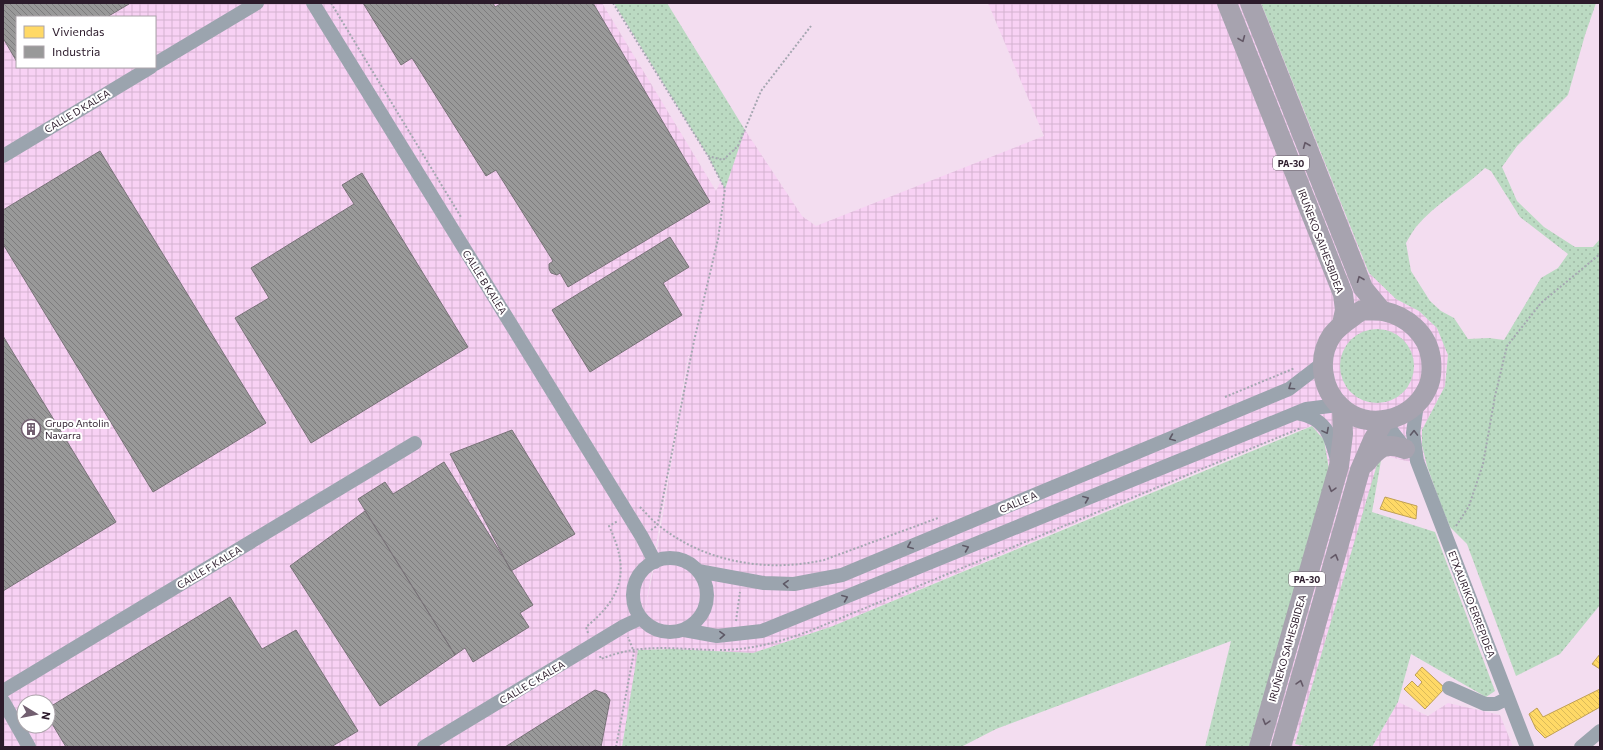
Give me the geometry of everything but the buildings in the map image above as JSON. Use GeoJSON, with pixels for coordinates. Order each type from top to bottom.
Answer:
{"type":"FeatureCollection","features":[{"type":"Feature","properties":{"kind":"highway","name":"IRUÑEKO SAIHESBIDEA"},"geometry":{"type":"LineString","coordinates":[[1227,3],[1343,294],[1345,310],[1342,324]]}},
{"type":"Feature","properties":{"kind":"highway","name":"PA-30"},"geometry":{"type":"LineString","coordinates":[[1250,3],[1363,288],[1382,311]]}},
{"type":"Feature","properties":{"kind":"highway","name":"PA-30"},"geometry":{"type":"LineString","coordinates":[[1362,310],[1382,311],[1391,313],[1408,321],[1422,334],[1430,351],[1432,370],[1428,388],[1417,404],[1393,419],[1384,421],[1369,421],[1355,417],[1340,407],[1329,392],[1324,378],[1323,364],[1325,349],[1332,335],[1342,324],[1362,310]]}},
{"type":"Feature","properties":{"kind":"highway","name":"IRUÑEKO SAIHESBIDEA"},"geometry":{"type":"LineString","coordinates":[[1259,747],[1338,466],[1343,434],[1340,407]]}},
{"type":"Feature","properties":{"kind":"highway","name":"PA-30"},"geometry":{"type":"LineString","coordinates":[[1282,747],[1360,470],[1373,440],[1384,421]]}},
{"type":"Feature","properties":{"kind":"highway","name":"PA-30"},"geometry":{"type":"LineString","coordinates":[[1360,470],[1374,452],[1383,446],[1394,445],[1411,455]]}},
{"type":"Feature","properties":{"kind":"street"},"geometry":{"type":"LineString","coordinates":[[156,63],[257,3]]}},
{"type":"Feature","properties":{"kind":"street","name":"CALLE B KALEA"},"geometry":{"type":"LineString","coordinates":[[313,3],[628,514],[655,562]]}},
{"type":"Feature","properties":{"kind":"street","name":"CALLE D KALEA"},"geometry":{"type":"LineString","coordinates":[[3,156],[149,68]]}},
{"type":"Feature","properties":{"kind":"street","name":"CALLE A"},"geometry":{"type":"LineString","coordinates":[[698,571],[764,583],[794,584],[842,574],[1289,389],[1323,364]]}},
{"type":"Feature","properties":{"kind":"street","name":"ETXAURIKO ERREPIDEA"},"geometry":{"type":"LineString","coordinates":[[1411,455],[1417,404]]}},
{"type":"Feature","properties":{"kind":"street"},"geometry":{"type":"LineString","coordinates":[[684,630],[717,636],[762,632],[1306,409],[1340,407]]}},
{"type":"Feature","properties":{"kind":"street"},"geometry":{"type":"LineString","coordinates":[[1297,413],[1309,416],[1322,423],[1333,444],[1338,466]]}},
{"type":"Feature","properties":{"kind":"street","name":"ETXAURIKO ERREPIDEA"},"geometry":{"type":"LineString","coordinates":[[1384,421],[1411,455],[1527,747]]}},
{"type":"Feature","properties":{"kind":"street","name":"CALLE F KALEA"},"geometry":{"type":"LineString","coordinates":[[3,691],[414,442]]}},
{"type":"Feature","properties":{"kind":"street"},"geometry":{"type":"LineString","coordinates":[[673,558],[683,560],[691,564],[698,571],[704,579],[707,589],[707,599],[705,609],[700,618],[693,625],[676,632],[661,631],[641,618],[634,600],[635,586],[641,573],[647,567],[655,562],[673,558]]}},
{"type":"Feature","properties":{"kind":"street","name":"CALLE C KALEA"},"geometry":{"type":"LineString","coordinates":[[424,747],[624,626],[641,618]]}},
{"type":"Feature","properties":{"kind":"street"},"geometry":{"type":"LineString","coordinates":[[1449,688],[1485,704],[1496,704],[1508,698]]}},
{"type":"Feature","properties":{"kind":"street"},"geometry":{"type":"LineString","coordinates":[[3,701],[29,747]]}},
{"type":"Feature","properties":{"kind":"street"},"geometry":{"type":"LineString","coordinates":[[1588,745],[1600,731]]}},
{"type":"Feature","properties":{"kind":"path"},"geometry":{"type":"LineString","coordinates":[[331,3],[464,221]]}},
{"type":"Feature","properties":{"kind":"path"},"geometry":{"type":"LineString","coordinates":[[613,3],[708,156],[725,189],[718,239],[694,341],[658,524],[642,537]]}},
{"type":"Feature","properties":{"kind":"path"},"geometry":{"type":"LineString","coordinates":[[708,156],[723,160],[738,146],[761,91],[811,26]]}},
{"type":"Feature","properties":{"kind":"path"},"geometry":{"type":"LineString","coordinates":[[1446,540],[1469,506],[1483,464],[1495,396],[1506,346],[1541,303],[1600,254]]}},
{"type":"Feature","properties":{"kind":"path"},"geometry":{"type":"LineString","coordinates":[[1225,397],[1299,366]]}},
{"type":"Feature","properties":{"kind":"path"},"geometry":{"type":"LineString","coordinates":[[594,644],[586,627],[610,603],[620,578],[621,568],[619,551],[609,526],[628,514],[638,505],[658,524],[691,545],[709,554],[745,563],[767,566],[806,564],[839,555],[922,522],[938,518]]}},
{"type":"Feature","properties":{"kind":"path"},"geometry":{"type":"LineString","coordinates":[[735,635],[742,578]]}},
{"type":"Feature","properties":{"kind":"path"},"geometry":{"type":"LineString","coordinates":[[616,747],[634,652],[624,626]]}},
{"type":"Feature","properties":{"kind":"shaded area"},"geometry":{"type":"Polygon","coordinates":[[[3,3],[602,3],[716,191],[745,130],[802,216],[816,226],[1044,136],[988,3],[1261,3],[1369,273],[1396,299],[1419,311],[1437,328],[1448,355],[1445,386],[1422,430],[1422,445],[1427,466],[1382,455],[1295,744],[1309,747],[1249,747],[1329,469],[1324,440],[1312,426],[1282,436],[833,626],[753,653],[673,649],[639,650],[622,747],[3,747],[3,3]],[[689,356],[645,611],[655,562],[689,356]]]}},
{"type":"Feature","properties":{"kind":"shaded area"},"geometry":{"type":"Polygon","coordinates":[[[1398,702],[1428,716],[1448,703],[1500,715],[1513,747],[1372,747],[1398,702]]]}},
{"type":"Feature","properties":{"kind":"green space"},"geometry":{"type":"Polygon","coordinates":[[[614,3],[667,3],[745,130],[725,189],[708,156],[614,3]]]}},
{"type":"Feature","properties":{"kind":"green space"},"geometry":{"type":"Polygon","coordinates":[[[1261,3],[1596,3],[1585,35],[1568,95],[1517,146],[1502,167],[1517,201],[1544,227],[1575,247],[1593,247],[1600,239],[1600,605],[1560,654],[1516,676],[1467,544],[1450,527],[1441,505],[1427,466],[1422,445],[1422,430],[1445,386],[1448,355],[1437,328],[1419,311],[1396,299],[1369,273],[1261,3]],[[1485,168],[1440,204],[1416,227],[1406,243],[1411,271],[1430,301],[1441,311],[1454,318],[1468,339],[1489,338],[1504,340],[1541,278],[1558,268],[1568,254],[1520,217],[1491,171],[1485,168]]]}},
{"type":"Feature","properties":{"kind":"green space"},"geometry":{"type":"Polygon","coordinates":[[[1370,329],[1384,329],[1398,335],[1408,345],[1414,359],[1412,380],[1408,387],[1398,397],[1384,403],[1370,403],[1356,397],[1346,387],[1340,373],[1340,359],[1346,345],[1356,335],[1370,329]]]}},
{"type":"Feature","properties":{"kind":"green space"},"geometry":{"type":"Polygon","coordinates":[[[1312,426],[1324,440],[1329,469],[1249,747],[1205,747],[1231,641],[996,729],[961,747],[622,747],[638,650],[673,649],[753,653],[833,626],[1312,426]]]}},
{"type":"Feature","properties":{"kind":"green space"},"geometry":{"type":"Polygon","coordinates":[[[1382,455],[1372,512],[1435,532],[1495,691],[1486,697],[1411,654],[1398,702],[1372,747],[1309,747],[1295,744],[1378,461],[1382,455]]]}},
{"type":"Feature","properties":{"kind":"place","name":"Grupo Antolin Navarra"},"geometry":{"type":"Point","coordinates":[31,429]}}]}
